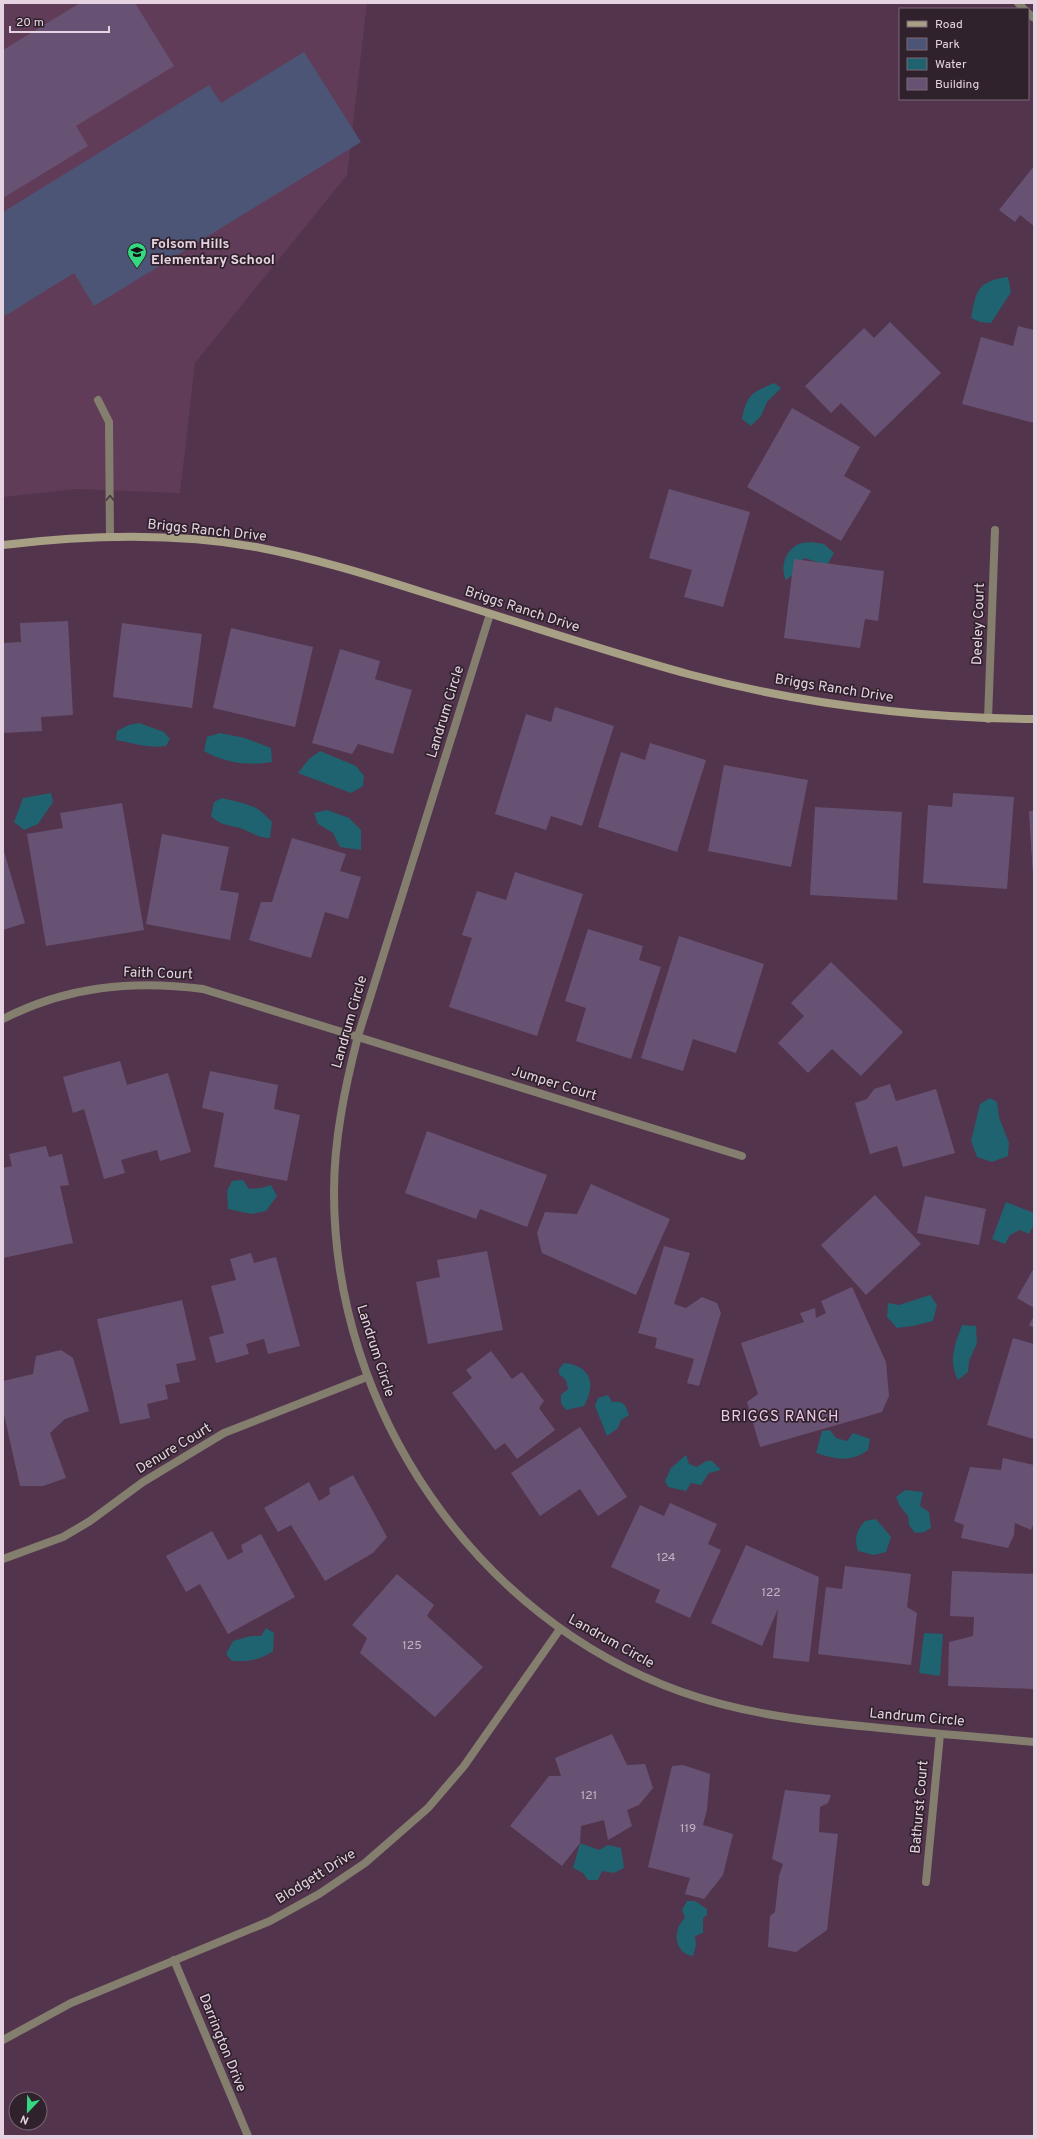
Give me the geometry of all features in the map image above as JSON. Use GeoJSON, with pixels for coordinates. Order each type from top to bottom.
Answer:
{"type":"FeatureCollection","features":[{"type":"Feature","properties":{"kind":"street"},"geometry":{"type":"LineString","coordinates":[[98,400],[109,422],[110,537]]}},
{"type":"Feature","properties":{"kind":"street","name":"Deeley Court"},"geometry":{"type":"LineString","coordinates":[[988,719],[995,530]]}},
{"type":"Feature","properties":{"kind":"street","name":"Briggs Ranch Drive"},"geometry":{"type":"LineString","coordinates":[[3,545],[88,537],[110,537],[171,538],[255,547],[337,565],[490,614],[690,675],[786,696],[883,711],[988,719],[1034,720]]}},
{"type":"Feature","properties":{"kind":"street","name":"Landrum Circle"},"geometry":{"type":"LineString","coordinates":[[490,614],[358,1036],[346,1081],[338,1136],[334,1191],[337,1247],[345,1301],[367,1377],[383,1415],[409,1464],[439,1511],[475,1554],[515,1592],[560,1629],[630,1669],[680,1692],[733,1708],[788,1719],[1034,1742]]}},
{"type":"Feature","properties":{"kind":"street","name":"Faith Court"},"geometry":{"type":"LineString","coordinates":[[3,1019],[47,1000],[77,991],[108,986],[172,985],[203,989],[358,1036]]}},
{"type":"Feature","properties":{"kind":"street","name":"Jumper Court"},"geometry":{"type":"LineString","coordinates":[[358,1036],[742,1156]]}},
{"type":"Feature","properties":{"kind":"street","name":"Denure Court"},"geometry":{"type":"LineString","coordinates":[[3,1559],[63,1537],[90,1521],[143,1482],[224,1433],[367,1377]]}},
{"type":"Feature","properties":{"kind":"street","name":"Blodgett Drive"},"geometry":{"type":"LineString","coordinates":[[3,2040],[71,2002],[270,1920],[319,1894],[365,1863],[428,1808],[464,1766],[560,1629]]}},
{"type":"Feature","properties":{"kind":"street","name":"Bathurst Court"},"geometry":{"type":"LineString","coordinates":[[926,1882],[940,1734]]}},
{"type":"Feature","properties":{"kind":"street","name":"Darrington Drive"},"geometry":{"type":"LineString","coordinates":[[174,1960],[248,2136]]}},
{"type":"Feature","properties":{"kind":"shaded area","name":"Folsom Hills Elementary School"},"geometry":{"type":"Polygon","coordinates":[[[3,3],[367,3],[347,175],[195,363],[180,493],[77,489],[3,497],[3,3]]]}},
{"type":"Feature","properties":{"kind":"green space"},"geometry":{"type":"Polygon","coordinates":[[[304,52],[361,142],[94,306],[74,273],[3,317],[3,212],[209,85],[221,103],[304,52]]]}},
{"type":"Feature","properties":{"kind":"water"},"geometry":{"type":"Polygon","coordinates":[[[1008,277],[1011,292],[991,323],[980,322],[971,318],[975,300],[980,288],[990,281],[1008,277]]]}},
{"type":"Feature","properties":{"kind":"water"},"geometry":{"type":"Polygon","coordinates":[[[774,383],[781,388],[767,402],[761,416],[751,426],[742,419],[746,404],[752,395],[760,389],[774,383]]]}},
{"type":"Feature","properties":{"kind":"water"},"geometry":{"type":"Polygon","coordinates":[[[812,542],[824,544],[834,553],[827,565],[804,558],[794,574],[786,580],[784,575],[784,564],[790,550],[799,544],[812,542]]]}},
{"type":"Feature","properties":{"kind":"water"},"geometry":{"type":"Polygon","coordinates":[[[139,723],[164,732],[170,739],[166,746],[147,746],[116,740],[117,731],[129,725],[139,723]]]}},
{"type":"Feature","properties":{"kind":"water"},"geometry":{"type":"Polygon","coordinates":[[[220,733],[245,738],[271,748],[272,762],[254,764],[228,761],[204,751],[207,737],[220,733]]]}},
{"type":"Feature","properties":{"kind":"water"},"geometry":{"type":"Polygon","coordinates":[[[320,751],[356,766],[364,776],[363,786],[351,793],[298,773],[309,759],[320,751]]]}},
{"type":"Feature","properties":{"kind":"water"},"geometry":{"type":"Polygon","coordinates":[[[51,793],[53,802],[38,824],[24,830],[14,822],[23,798],[51,793]]]}},
{"type":"Feature","properties":{"kind":"water"},"geometry":{"type":"Polygon","coordinates":[[[222,798],[257,808],[262,812],[272,822],[270,838],[221,823],[214,819],[211,816],[214,802],[222,798]]]}},
{"type":"Feature","properties":{"kind":"water"},"geometry":{"type":"Polygon","coordinates":[[[327,810],[349,818],[361,830],[361,850],[340,847],[333,833],[318,824],[314,813],[327,810]]]}},
{"type":"Feature","properties":{"kind":"water"},"geometry":{"type":"Polygon","coordinates":[[[990,1098],[997,1102],[999,1117],[1009,1143],[1008,1156],[992,1162],[977,1157],[971,1141],[980,1104],[990,1098]]]}},
{"type":"Feature","properties":{"kind":"water"},"geometry":{"type":"Polygon","coordinates":[[[243,1180],[249,1189],[262,1188],[271,1185],[277,1196],[266,1211],[251,1214],[228,1209],[227,1191],[232,1181],[243,1180]]]}},
{"type":"Feature","properties":{"kind":"water"},"geometry":{"type":"Polygon","coordinates":[[[1006,1202],[1034,1213],[1034,1224],[1029,1234],[1020,1230],[1010,1235],[1005,1244],[992,1239],[1006,1202]]]}},
{"type":"Feature","properties":{"kind":"water"},"geometry":{"type":"Polygon","coordinates":[[[930,1295],[937,1305],[933,1321],[897,1328],[887,1317],[888,1303],[899,1305],[930,1295]]]}},
{"type":"Feature","properties":{"kind":"water"},"geometry":{"type":"Polygon","coordinates":[[[962,1325],[976,1326],[977,1343],[969,1361],[968,1372],[958,1380],[953,1366],[953,1359],[955,1345],[962,1325]]]}},
{"type":"Feature","properties":{"kind":"water"},"geometry":{"type":"Polygon","coordinates":[[[564,1363],[581,1368],[586,1372],[589,1378],[590,1391],[584,1406],[566,1410],[561,1403],[561,1395],[568,1389],[566,1380],[559,1374],[559,1369],[564,1363]]]}},
{"type":"Feature","properties":{"kind":"water"},"geometry":{"type":"Polygon","coordinates":[[[608,1395],[612,1402],[624,1404],[629,1415],[621,1420],[618,1428],[607,1436],[595,1406],[598,1398],[608,1395]]]}},
{"type":"Feature","properties":{"kind":"water"},"geometry":{"type":"Polygon","coordinates":[[[830,1430],[836,1438],[847,1441],[853,1433],[870,1439],[868,1450],[855,1457],[843,1459],[816,1453],[822,1431],[830,1430]]]}},
{"type":"Feature","properties":{"kind":"water"},"geometry":{"type":"Polygon","coordinates":[[[686,1455],[689,1464],[697,1467],[706,1461],[712,1461],[721,1470],[709,1473],[701,1485],[691,1483],[686,1491],[668,1487],[665,1481],[671,1468],[686,1455]]]}},
{"type":"Feature","properties":{"kind":"water"},"geometry":{"type":"Polygon","coordinates":[[[905,1490],[923,1492],[920,1506],[929,1512],[931,1528],[924,1532],[915,1533],[909,1525],[908,1516],[900,1506],[896,1497],[905,1490]]]}},
{"type":"Feature","properties":{"kind":"water"},"geometry":{"type":"Polygon","coordinates":[[[876,1519],[891,1537],[886,1552],[874,1555],[858,1551],[856,1538],[860,1528],[865,1521],[876,1519]]]}},
{"type":"Feature","properties":{"kind":"water"},"geometry":{"type":"Polygon","coordinates":[[[266,1628],[274,1633],[273,1651],[258,1659],[243,1661],[232,1661],[226,1654],[233,1641],[251,1636],[261,1636],[266,1628]]]}},
{"type":"Feature","properties":{"kind":"water"},"geometry":{"type":"Polygon","coordinates":[[[924,1633],[943,1634],[940,1676],[919,1673],[924,1633]]]}},
{"type":"Feature","properties":{"kind":"water"},"geometry":{"type":"Polygon","coordinates":[[[580,1843],[599,1850],[608,1845],[621,1848],[624,1868],[614,1873],[602,1871],[598,1880],[588,1880],[583,1873],[573,1868],[580,1843]]]}},
{"type":"Feature","properties":{"kind":"water"},"geometry":{"type":"Polygon","coordinates":[[[687,1901],[695,1901],[707,1909],[707,1915],[703,1918],[703,1933],[695,1936],[696,1945],[693,1956],[682,1951],[677,1940],[678,1928],[685,1918],[682,1910],[687,1901]]]}},
{"type":"Feature","properties":{"kind":"building"},"geometry":{"type":"Polygon","coordinates":[[[80,3],[135,3],[174,66],[76,126],[88,146],[3,198],[3,50],[80,3]]]}},
{"type":"Feature","properties":{"kind":"building"},"geometry":{"type":"Polygon","coordinates":[[[1034,166],[1034,226],[1020,215],[1015,222],[999,210],[1034,166]]]}},
{"type":"Feature","properties":{"kind":"building"},"geometry":{"type":"Polygon","coordinates":[[[890,322],[941,373],[875,437],[841,403],[831,413],[805,386],[864,328],[874,338],[890,322]]]}},
{"type":"Feature","properties":{"kind":"building"},"geometry":{"type":"Polygon","coordinates":[[[1018,326],[1034,330],[1034,423],[962,404],[981,337],[1013,346],[1018,326]]]}},
{"type":"Feature","properties":{"kind":"building"},"geometry":{"type":"Polygon","coordinates":[[[792,408],[860,447],[844,476],[871,491],[841,541],[747,487],[792,408]]]}},
{"type":"Feature","properties":{"kind":"building"},"geometry":{"type":"Polygon","coordinates":[[[669,489],[750,512],[723,607],[684,597],[692,570],[649,558],[669,489]]]}},
{"type":"Feature","properties":{"kind":"building"},"geometry":{"type":"Polygon","coordinates":[[[794,559],[884,571],[878,621],[865,619],[860,648],[784,638],[794,559]]]}},
{"type":"Feature","properties":{"kind":"building"},"geometry":{"type":"Polygon","coordinates":[[[68,621],[73,715],[41,717],[42,731],[3,733],[3,643],[21,642],[20,623],[68,621]]]}},
{"type":"Feature","properties":{"kind":"building"},"geometry":{"type":"Polygon","coordinates":[[[122,623],[202,634],[192,708],[113,697],[122,623]]]}},
{"type":"Feature","properties":{"kind":"building"},"geometry":{"type":"Polygon","coordinates":[[[231,628],[313,647],[295,727],[213,708],[231,628]]]}},
{"type":"Feature","properties":{"kind":"building"},"geometry":{"type":"Polygon","coordinates":[[[340,649],[380,661],[375,679],[412,690],[393,754],[358,744],[352,754],[312,743],[340,649]]]}},
{"type":"Feature","properties":{"kind":"building"},"geometry":{"type":"Polygon","coordinates":[[[555,707],[614,726],[582,826],[551,816],[546,830],[495,814],[526,714],[551,722],[555,707]]]}},
{"type":"Feature","properties":{"kind":"building"},"geometry":{"type":"Polygon","coordinates":[[[650,743],[706,760],[677,852],[598,827],[621,752],[645,760],[650,743]]]}},
{"type":"Feature","properties":{"kind":"building"},"geometry":{"type":"Polygon","coordinates":[[[724,765],[808,780],[791,867],[708,851],[724,765]]]}},
{"type":"Feature","properties":{"kind":"building"},"geometry":{"type":"Polygon","coordinates":[[[953,793],[1014,797],[1007,889],[923,883],[928,805],[952,807],[953,793]]]}},
{"type":"Feature","properties":{"kind":"building"},"geometry":{"type":"Polygon","coordinates":[[[122,803],[144,930],[46,946],[27,834],[63,828],[60,813],[122,803]]]}},
{"type":"Feature","properties":{"kind":"building"},"geometry":{"type":"Polygon","coordinates":[[[815,807],[902,812],[897,900],[810,895],[815,807]]]}},
{"type":"Feature","properties":{"kind":"building"},"geometry":{"type":"Polygon","coordinates":[[[1029,811],[1034,811],[1034,876],[1033,876],[1029,811]]]}},
{"type":"Feature","properties":{"kind":"building"},"geometry":{"type":"Polygon","coordinates":[[[162,834],[229,847],[220,890],[239,893],[230,940],[146,924],[162,834]]]}},
{"type":"Feature","properties":{"kind":"building"},"geometry":{"type":"Polygon","coordinates":[[[292,838],[346,854],[340,871],[361,877],[348,919],[325,912],[311,958],[249,940],[261,902],[272,902],[292,838]]]}},
{"type":"Feature","properties":{"kind":"building"},"geometry":{"type":"Polygon","coordinates":[[[3,848],[25,923],[3,930],[3,848]]]}},
{"type":"Feature","properties":{"kind":"building"},"geometry":{"type":"Polygon","coordinates":[[[515,872],[583,894],[537,1036],[449,1007],[472,938],[462,935],[477,891],[506,900],[515,872]]]}},
{"type":"Feature","properties":{"kind":"building"},"geometry":{"type":"Polygon","coordinates":[[[588,929],[643,946],[639,960],[661,967],[631,1059],[576,1041],[586,1008],[565,1001],[588,929]]]}},
{"type":"Feature","properties":{"kind":"building"},"geometry":{"type":"Polygon","coordinates":[[[679,936],[764,964],[736,1053],[693,1039],[683,1071],[641,1058],[679,936]]]}},
{"type":"Feature","properties":{"kind":"building"},"geometry":{"type":"Polygon","coordinates":[[[831,962],[903,1032],[861,1076],[832,1049],[808,1073],[778,1043],[804,1016],[791,1003],[831,962]]]}},
{"type":"Feature","properties":{"kind":"building"},"geometry":{"type":"Polygon","coordinates":[[[120,1061],[127,1085],[168,1073],[191,1152],[160,1161],[157,1150],[121,1160],[125,1173],[104,1179],[84,1109],[73,1113],[63,1077],[120,1061]]]}},
{"type":"Feature","properties":{"kind":"building"},"geometry":{"type":"Polygon","coordinates":[[[210,1071],[278,1085],[274,1109],[300,1115],[287,1181],[214,1167],[224,1113],[202,1108],[210,1071]]]}},
{"type":"Feature","properties":{"kind":"building"},"geometry":{"type":"Polygon","coordinates":[[[890,1084],[896,1101],[936,1089],[955,1153],[903,1167],[897,1146],[870,1154],[855,1103],[867,1099],[874,1089],[890,1084]]]}},
{"type":"Feature","properties":{"kind":"building"},"geometry":{"type":"Polygon","coordinates":[[[427,1131],[547,1175],[527,1227],[480,1209],[476,1219],[405,1193],[427,1131]]]}},
{"type":"Feature","properties":{"kind":"building"},"geometry":{"type":"Polygon","coordinates":[[[46,1146],[49,1157],[62,1154],[69,1185],[60,1186],[73,1243],[3,1258],[3,1168],[12,1166],[9,1154],[46,1146]]]}},
{"type":"Feature","properties":{"kind":"building"},"geometry":{"type":"Polygon","coordinates":[[[591,1184],[670,1219],[636,1295],[542,1253],[537,1233],[545,1212],[577,1214],[591,1184]]]}},
{"type":"Feature","properties":{"kind":"building"},"geometry":{"type":"Polygon","coordinates":[[[875,1195],[921,1244],[866,1295],[821,1245],[875,1195]]]}},
{"type":"Feature","properties":{"kind":"building"},"geometry":{"type":"Polygon","coordinates":[[[925,1196],[986,1209],[979,1245],[917,1233],[925,1196]]]}},
{"type":"Feature","properties":{"kind":"building"},"geometry":{"type":"Polygon","coordinates":[[[664,1246],[690,1253],[674,1304],[686,1308],[702,1297],[717,1303],[721,1313],[699,1386],[687,1383],[694,1359],[655,1348],[657,1338],[638,1333],[664,1246]]]}},
{"type":"Feature","properties":{"kind":"building"},"geometry":{"type":"Polygon","coordinates":[[[487,1251],[503,1330],[428,1344],[416,1282],[440,1277],[437,1260],[487,1251]]]}},
{"type":"Feature","properties":{"kind":"building"},"geometry":{"type":"Polygon","coordinates":[[[251,1253],[254,1263],[276,1257],[300,1346],[268,1354],[264,1339],[246,1344],[249,1354],[216,1363],[209,1337],[224,1333],[211,1286],[236,1280],[230,1259],[251,1253]]]}},
{"type":"Feature","properties":{"kind":"building"},"geometry":{"type":"Polygon","coordinates":[[[1034,1268],[1034,1308],[1017,1298],[1034,1268]]]}},
{"type":"Feature","properties":{"kind":"building"},"geometry":{"type":"Polygon","coordinates":[[[852,1287],[886,1362],[889,1396],[882,1412],[760,1447],[747,1402],[758,1394],[741,1343],[804,1322],[800,1313],[815,1308],[816,1318],[826,1313],[821,1301],[852,1287]]]}},
{"type":"Feature","properties":{"kind":"building"},"geometry":{"type":"Polygon","coordinates":[[[182,1300],[196,1360],[176,1364],[180,1382],[165,1385],[168,1399],[147,1404],[150,1418],[120,1424],[97,1319],[182,1300]]]}},
{"type":"Feature","properties":{"kind":"building"},"geometry":{"type":"Polygon","coordinates":[[[1034,1316],[1034,1328],[1029,1325],[1034,1316]]]}},
{"type":"Feature","properties":{"kind":"building"},"geometry":{"type":"Polygon","coordinates":[[[1013,1338],[1034,1344],[1034,1439],[987,1425],[1013,1338]]]}},
{"type":"Feature","properties":{"kind":"building"},"geometry":{"type":"Polygon","coordinates":[[[61,1350],[73,1358],[89,1411],[65,1419],[50,1433],[66,1478],[43,1486],[20,1486],[3,1410],[3,1381],[33,1374],[36,1356],[61,1350]]]}},
{"type":"Feature","properties":{"kind":"building"},"geometry":{"type":"Polygon","coordinates":[[[491,1351],[512,1379],[522,1372],[544,1401],[539,1408],[555,1430],[517,1459],[505,1443],[495,1450],[452,1393],[472,1378],[466,1370],[491,1351]]]}},
{"type":"Feature","properties":{"kind":"building"},"geometry":{"type":"Polygon","coordinates":[[[580,1427],[627,1497],[598,1516],[580,1489],[540,1516],[511,1473],[580,1427]]]}},
{"type":"Feature","properties":{"kind":"building"},"geometry":{"type":"Polygon","coordinates":[[[1003,1458],[1034,1465],[1034,1523],[1031,1530],[1015,1523],[1014,1535],[1008,1548],[961,1538],[964,1525],[954,1521],[970,1467],[1001,1470],[1003,1458]]]}},
{"type":"Feature","properties":{"kind":"building"},"geometry":{"type":"Polygon","coordinates":[[[353,1475],[387,1537],[373,1553],[325,1581],[291,1525],[278,1532],[264,1508],[309,1482],[319,1501],[330,1494],[329,1488],[353,1475]]]}},
{"type":"Feature","properties":{"kind":"building"},"geometry":{"type":"Polygon","coordinates":[[[670,1503],[717,1524],[708,1544],[721,1550],[690,1618],[655,1602],[660,1590],[611,1567],[640,1505],[664,1516],[670,1503]]]}},
{"type":"Feature","properties":{"kind":"building"},"geometry":{"type":"Polygon","coordinates":[[[212,1531],[228,1560],[243,1552],[241,1545],[261,1534],[295,1597],[228,1634],[200,1584],[186,1592],[166,1556],[212,1531]]]}},
{"type":"Feature","properties":{"kind":"building"},"geometry":{"type":"Polygon","coordinates":[[[746,1545],[819,1577],[809,1662],[773,1658],[778,1609],[762,1646],[711,1623],[746,1545]]]}},
{"type":"Feature","properties":{"kind":"building"},"geometry":{"type":"Polygon","coordinates":[[[845,1566],[911,1574],[907,1607],[917,1613],[911,1665],[818,1654],[826,1587],[842,1589],[845,1566]]]}},
{"type":"Feature","properties":{"kind":"building"},"geometry":{"type":"Polygon","coordinates":[[[952,1571],[1034,1574],[1034,1689],[948,1686],[949,1642],[973,1636],[974,1617],[950,1616],[952,1571]]]}},
{"type":"Feature","properties":{"kind":"building"},"geometry":{"type":"Polygon","coordinates":[[[397,1574],[434,1605],[427,1616],[483,1667],[435,1717],[360,1653],[367,1638],[352,1625],[397,1574]]]}},
{"type":"Feature","properties":{"kind":"building"},"geometry":{"type":"Polygon","coordinates":[[[612,1734],[627,1765],[645,1764],[653,1788],[639,1805],[627,1810],[632,1826],[608,1840],[604,1820],[581,1826],[580,1843],[562,1866],[510,1826],[549,1776],[561,1776],[555,1758],[612,1734]]]}},
{"type":"Feature","properties":{"kind":"building"},"geometry":{"type":"Polygon","coordinates":[[[683,1765],[710,1774],[707,1809],[703,1825],[733,1834],[723,1875],[704,1899],[685,1894],[690,1878],[648,1867],[672,1766],[683,1765]]]}},
{"type":"Feature","properties":{"kind":"building"},"geometry":{"type":"Polygon","coordinates":[[[785,1790],[831,1795],[828,1803],[820,1807],[819,1832],[838,1834],[827,1930],[796,1952],[768,1947],[770,1916],[775,1912],[779,1876],[783,1864],[772,1859],[785,1790]]]}},
{"type":"Feature","properties":{"kind":"place","name":"Folsom Hills Elementary School"},"geometry":{"type":"Point","coordinates":[137,269]}},
{"type":"Feature","properties":{"kind":"district","name":"BRIGGS RANCH"},"geometry":{"type":"Point","coordinates":[780,1417]}}]}
